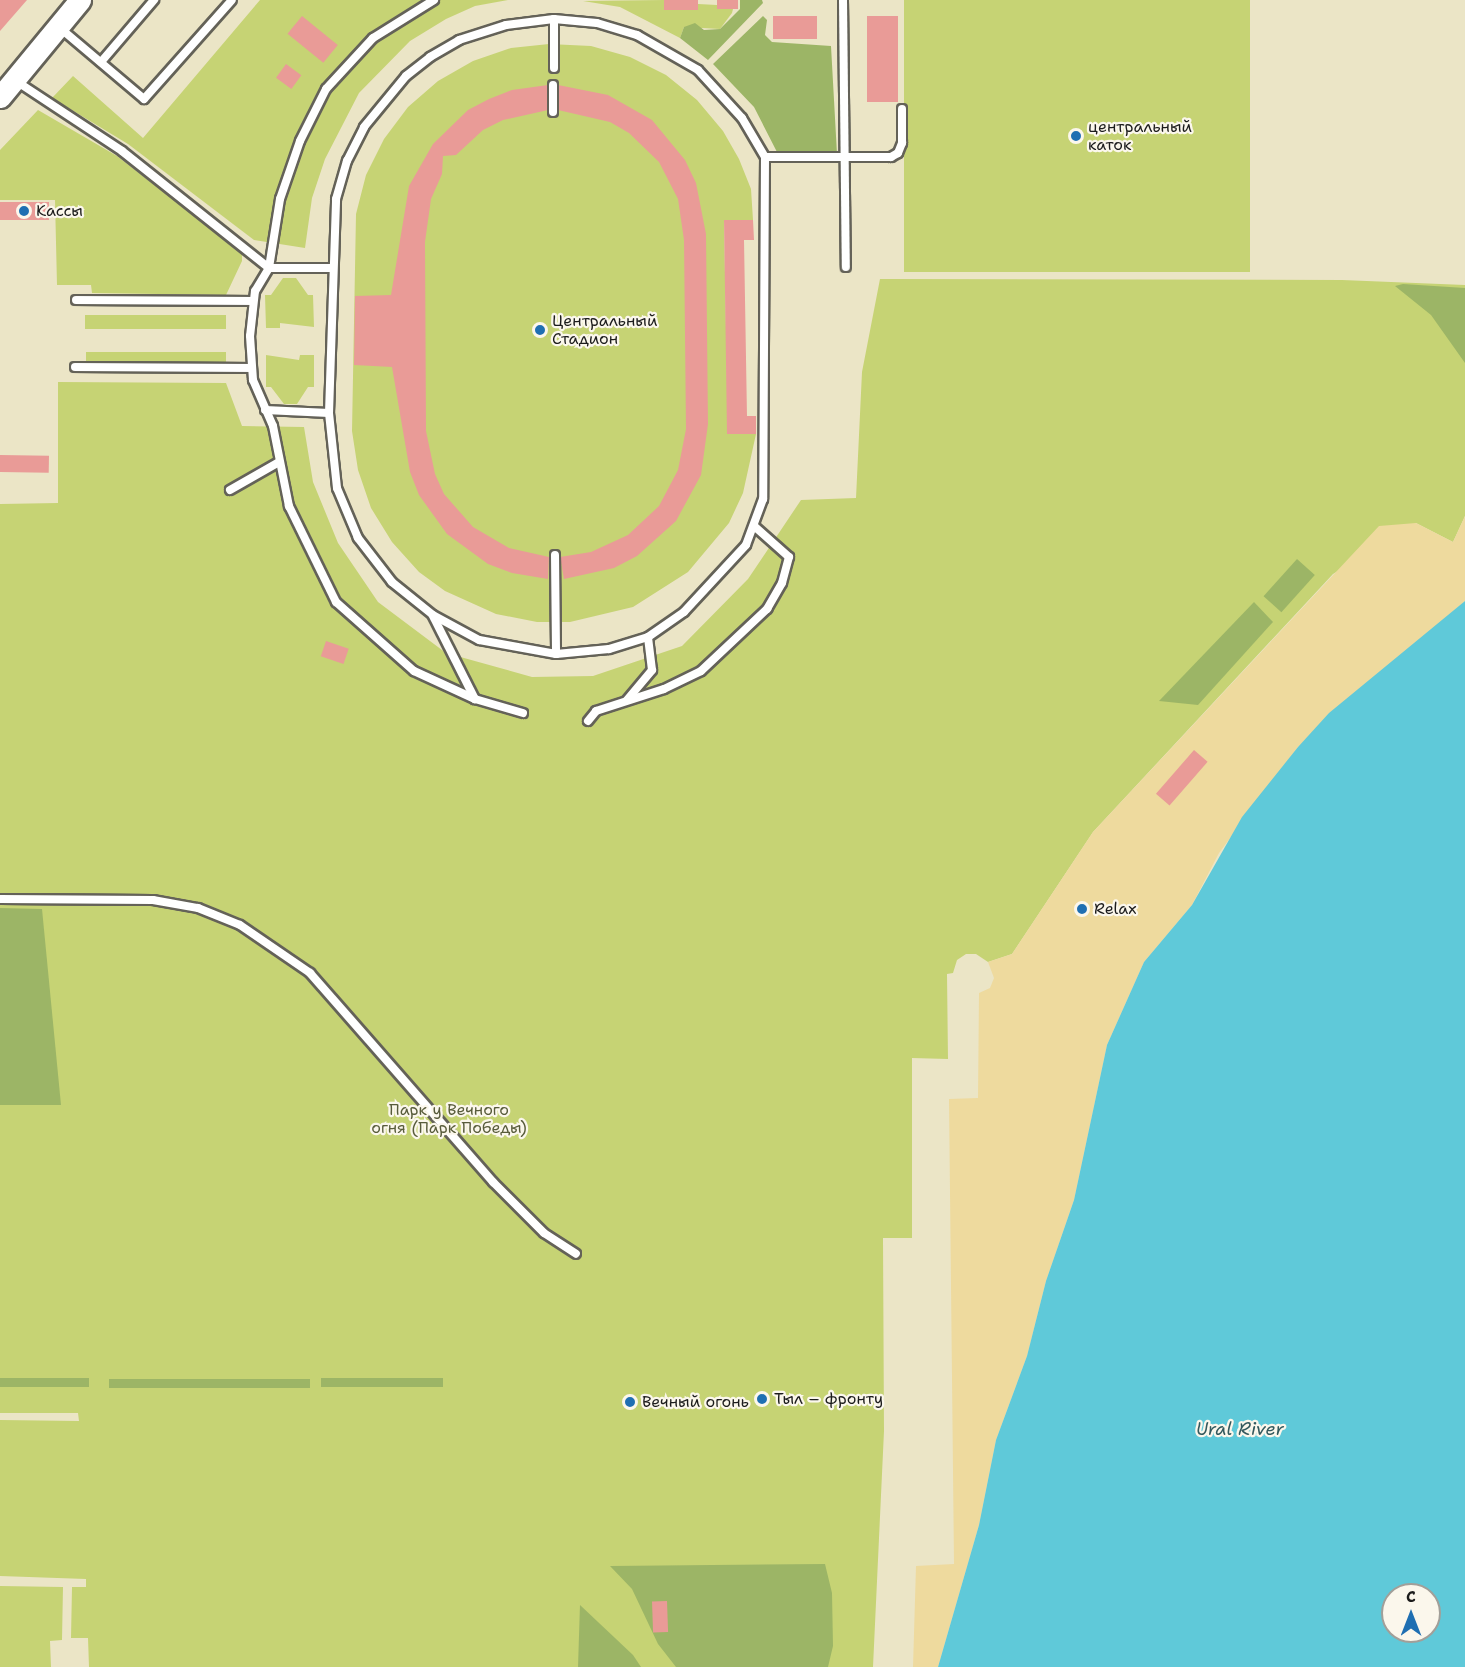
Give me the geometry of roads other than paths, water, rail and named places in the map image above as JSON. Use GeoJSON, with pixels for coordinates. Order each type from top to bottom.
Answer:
{"type":"FeatureCollection","features":[{"type":"Feature","properties":{"kind":"main road"},"geometry":{"type":"LineString","coordinates":[[0,97],[80,0]]}},
{"type":"Feature","properties":{"kind":"lane"},"geometry":{"type":"LineString","coordinates":[[100,62],[154,0]]}},
{"type":"Feature","properties":{"kind":"lane"},"geometry":{"type":"LineString","coordinates":[[59,26],[139,98],[150,98],[232,0]]}},
{"type":"Feature","properties":{"kind":"lane"},"geometry":{"type":"LineString","coordinates":[[434,0],[373,38],[326,89],[300,141],[280,199],[269,268],[253,301],[253,380],[265,410],[289,506],[336,602],[414,671],[475,699],[523,713]]}},
{"type":"Feature","properties":{"kind":"lane"},"geometry":{"type":"LineString","coordinates":[[843,0],[846,267]]}},
{"type":"Feature","properties":{"kind":"lane"},"geometry":{"type":"LineString","coordinates":[[554,19],[554,68]]}},
{"type":"Feature","properties":{"kind":"lane"},"geometry":{"type":"LineString","coordinates":[[554,19],[597,23],[637,35],[698,70],[742,118],[765,157],[763,499],[746,545],[716,582],[684,612],[648,637],[609,649],[556,654],[479,640],[432,615],[392,582],[358,538],[337,488],[329,413],[331,268],[336,199],[347,161],[364,127],[383,101],[430,57],[459,40],[506,25],[554,19]]}},
{"type":"Feature","properties":{"kind":"lane"},"geometry":{"type":"LineString","coordinates":[[15,80],[122,151],[269,268],[331,268]]}},
{"type":"Feature","properties":{"kind":"lane"},"geometry":{"type":"LineString","coordinates":[[554,85],[554,112]]}},
{"type":"Feature","properties":{"kind":"lane"},"geometry":{"type":"LineString","coordinates":[[765,157],[845,157],[898,153],[902,109]]}},
{"type":"Feature","properties":{"kind":"lane"},"geometry":{"type":"LineString","coordinates":[[76,300],[253,301]]}},
{"type":"Feature","properties":{"kind":"lane"},"geometry":{"type":"LineString","coordinates":[[75,367],[252,368]]}},
{"type":"Feature","properties":{"kind":"lane"},"geometry":{"type":"LineString","coordinates":[[265,410],[329,413]]}},
{"type":"Feature","properties":{"kind":"lane"},"geometry":{"type":"LineString","coordinates":[[230,490],[279,462]]}},
{"type":"Feature","properties":{"kind":"lane"},"geometry":{"type":"LineString","coordinates":[[588,721],[596,711],[701,671],[766,609],[782,583],[789,557],[753,526]]}},
{"type":"Feature","properties":{"kind":"lane"},"geometry":{"type":"LineString","coordinates":[[555,555],[556,654]]}},
{"type":"Feature","properties":{"kind":"lane"},"geometry":{"type":"LineString","coordinates":[[432,615],[475,699]]}},
{"type":"Feature","properties":{"kind":"lane"},"geometry":{"type":"LineString","coordinates":[[626,701],[652,670],[648,637]]}},
{"type":"Feature","properties":{"kind":"lane"},"geometry":{"type":"LineString","coordinates":[[0,898],[153,900],[198,908],[240,925],[310,973],[493,1182],[544,1233],[576,1254]]}},
{"type":"Feature","properties":{"kind":"water","name":"Ural River"},"geometry":{"type":"Polygon","coordinates":[[[1465,601],[1465,1667],[938,1667],[979,1525],[996,1440],[1027,1356],[1046,1281],[1074,1200],[1107,1045],[1144,962],[1192,905],[1242,817],[1298,747],[1329,713],[1465,601]]]}},
{"type":"Feature","properties":{"kind":"place","name":"центральный каток"},"geometry":{"type":"Point","coordinates":[1076,136]}},
{"type":"Feature","properties":{"kind":"place","name":"Кассы"},"geometry":{"type":"Point","coordinates":[24,211]}},
{"type":"Feature","properties":{"kind":"place","name":"Центральный Стадион"},"geometry":{"type":"Point","coordinates":[540,330]}},
{"type":"Feature","properties":{"kind":"place","name":"Relax"},"geometry":{"type":"Point","coordinates":[1082,909]}},
{"type":"Feature","properties":{"kind":"place","name":"Тыл – фронту"},"geometry":{"type":"Point","coordinates":[762,1399]}},
{"type":"Feature","properties":{"kind":"place","name":"Вечный огонь"},"geometry":{"type":"Point","coordinates":[630,1402]}},
{"type":"Feature","properties":{"kind":"park label","name":"Парк у Вечного огня (Парк Победы)"},"geometry":{"type":"Point","coordinates":[449,1119]}}]}
